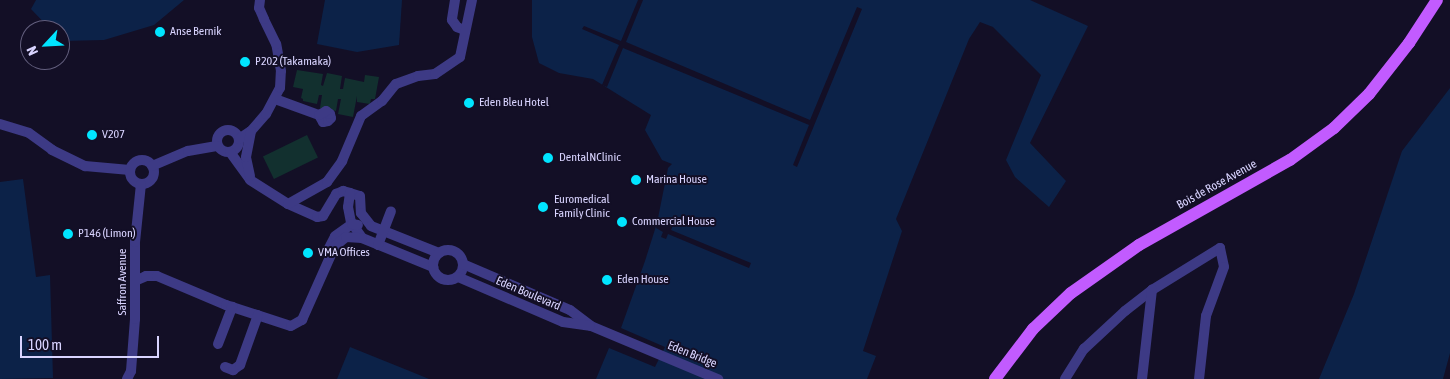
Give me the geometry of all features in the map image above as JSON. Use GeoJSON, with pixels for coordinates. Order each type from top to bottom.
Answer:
{"type":"FeatureCollection","features":[{"type":"Feature","properties":{"kind":"main road","name":"Bois de Rose Avenue"},"geometry":{"type":"LineString","coordinates":[[995,379],[1033,330],[1071,293],[1139,245],[1290,160],[1334,128],[1369,94],[1409,43],[1437,0]]}},
{"type":"Feature","properties":{"kind":"street"},"geometry":{"type":"LineString","coordinates":[[239,139],[252,131],[266,114],[280,88],[281,71],[276,44],[259,8],[260,0]]}},
{"type":"Feature","properties":{"kind":"street"},"geometry":{"type":"LineString","coordinates":[[454,0],[452,20],[457,27],[464,30]]}},
{"type":"Feature","properties":{"kind":"street"},"geometry":{"type":"LineString","coordinates":[[288,204],[327,182],[342,161],[361,116],[382,101],[396,84],[418,76],[435,74],[460,57],[464,30],[472,0]]}},
{"type":"Feature","properties":{"kind":"street"},"geometry":{"type":"LineString","coordinates":[[275,99],[319,115]]}},
{"type":"Feature","properties":{"kind":"street"},"geometry":{"type":"LineString","coordinates":[[0,124],[29,133],[52,150],[85,166],[130,170]]}},
{"type":"Feature","properties":{"kind":"street"},"geometry":{"type":"LineString","coordinates":[[224,130],[232,130],[239,139],[238,146],[230,152],[223,152],[217,146],[216,138],[224,130]]}},
{"type":"Feature","properties":{"kind":"street"},"geometry":{"type":"LineString","coordinates":[[250,180],[246,157],[252,131]]}},
{"type":"Feature","properties":{"kind":"street"},"geometry":{"type":"LineString","coordinates":[[152,166],[188,151],[217,146]]}},
{"type":"Feature","properties":{"kind":"street"},"geometry":{"type":"LineString","coordinates":[[230,152],[250,180],[288,204],[317,216],[323,216],[336,194],[342,191],[355,195]]}},
{"type":"Feature","properties":{"kind":"street"},"geometry":{"type":"LineString","coordinates":[[137,161],[146,161],[152,166],[153,177],[148,182],[141,184],[134,181],[130,170],[137,161]]}},
{"type":"Feature","properties":{"kind":"street","name":"Saffron Avenue"},"geometry":{"type":"LineString","coordinates":[[127,379],[131,371],[135,319],[135,242],[141,184]]}},
{"type":"Feature","properties":{"kind":"street"},"geometry":{"type":"LineString","coordinates":[[355,195],[348,207],[352,224],[362,238]]}},
{"type":"Feature","properties":{"kind":"street"},"geometry":{"type":"LineString","coordinates":[[355,195],[361,213],[371,226]]}},
{"type":"Feature","properties":{"kind":"street"},"geometry":{"type":"LineString","coordinates":[[378,245],[391,211]]}},
{"type":"Feature","properties":{"kind":"street"},"geometry":{"type":"LineString","coordinates":[[315,292],[325,256],[335,236],[352,224]]}},
{"type":"Feature","properties":{"kind":"street","name":"Eden Boulevard"},"geometry":{"type":"LineString","coordinates":[[352,224],[371,226],[439,253],[450,250],[456,253],[463,264],[570,310],[591,326],[657,354]]}},
{"type":"Feature","properties":{"kind":"street"},"geometry":{"type":"LineString","coordinates":[[135,281],[146,276],[158,276],[285,325],[297,324],[302,320],[335,246],[346,237],[362,238]]}},
{"type":"Feature","properties":{"kind":"street","name":"Eden Boulevard"},"geometry":{"type":"LineString","coordinates":[[362,238],[433,267],[442,279],[448,280],[458,277],[563,322],[591,326]]}},
{"type":"Feature","properties":{"kind":"street"},"geometry":{"type":"LineString","coordinates":[[1065,379],[1084,349],[1152,290],[1220,248],[1224,267],[1206,316],[1199,379]]}},
{"type":"Feature","properties":{"kind":"street"},"geometry":{"type":"LineString","coordinates":[[433,267],[439,253]]}},
{"type":"Feature","properties":{"kind":"street"},"geometry":{"type":"LineString","coordinates":[[458,277],[463,264]]}},
{"type":"Feature","properties":{"kind":"street"},"geometry":{"type":"LineString","coordinates":[[1142,379],[1152,290]]}},
{"type":"Feature","properties":{"kind":"street"},"geometry":{"type":"LineString","coordinates":[[218,344],[232,306]]}},
{"type":"Feature","properties":{"kind":"street"},"geometry":{"type":"LineString","coordinates":[[225,367],[233,370],[240,366],[258,315]]}},
{"type":"Feature","properties":{"kind":"street","name":"Eden Bridge"},"geometry":{"type":"LineString","coordinates":[[657,354],[718,379]]}},
{"type":"Feature","properties":{"kind":"green space"},"geometry":{"type":"Polygon","coordinates":[[[297,70],[323,74],[321,85],[323,86],[327,73],[342,76],[340,89],[343,89],[345,78],[364,82],[365,75],[379,77],[375,99],[371,99],[370,104],[357,102],[357,96],[353,117],[338,114],[341,99],[338,99],[336,111],[320,108],[322,95],[319,95],[317,104],[303,101],[301,98],[303,89],[293,87],[297,70]]]}},
{"type":"Feature","properties":{"kind":"green space"},"geometry":{"type":"Polygon","coordinates":[[[307,135],[318,157],[274,179],[263,156],[307,135]]]}},
{"type":"Feature","properties":{"kind":"water"},"geometry":{"type":"Polygon","coordinates":[[[36,0],[184,0],[154,25],[104,40],[70,41],[70,20],[41,20],[31,9],[36,0]]]}},
{"type":"Feature","properties":{"kind":"water"},"geometry":{"type":"Polygon","coordinates":[[[325,0],[402,0],[399,45],[357,52],[317,44],[325,0]]]}},
{"type":"Feature","properties":{"kind":"water"},"geometry":{"type":"Polygon","coordinates":[[[532,0],[1030,0],[1088,26],[1030,143],[1066,181],[1049,207],[1015,177],[1006,160],[1041,75],[993,27],[980,22],[969,39],[896,219],[902,231],[863,351],[876,356],[867,379],[596,379],[609,348],[655,367],[665,347],[621,328],[657,223],[668,168],[672,164],[662,160],[645,130],[651,115],[593,79],[559,73],[539,63],[532,37],[532,0]]]}},
{"type":"Feature","properties":{"kind":"water"},"geometry":{"type":"Polygon","coordinates":[[[1450,88],[1450,353],[1443,379],[1319,379],[1354,294],[1402,151],[1450,88]]]}},
{"type":"Feature","properties":{"kind":"water"},"geometry":{"type":"Polygon","coordinates":[[[23,179],[36,277],[50,275],[53,378],[0,379],[0,182],[23,179]]]}},
{"type":"Feature","properties":{"kind":"water"},"geometry":{"type":"Polygon","coordinates":[[[350,347],[412,372],[429,379],[337,379],[350,347]]]}},
{"type":"Feature","properties":{"kind":"pier"},"geometry":{"type":"Polygon","coordinates":[[[638,0],[643,0],[626,42],[810,120],[857,7],[862,9],[797,167],[793,165],[809,125],[623,48],[607,87],[602,85],[619,45],[582,29],[584,26],[621,41],[638,0]]]}},
{"type":"Feature","properties":{"kind":"pier"},"geometry":{"type":"Polygon","coordinates":[[[657,223],[667,227],[669,223],[673,225],[671,230],[751,263],[749,268],[668,234],[666,239],[661,237],[663,232],[656,228],[657,223]]]}},
{"type":"Feature","properties":{"kind":"place","name":"Anse Bernik"},"geometry":{"type":"Point","coordinates":[160,32]}},
{"type":"Feature","properties":{"kind":"place","name":"P202 (Takamaka)"},"geometry":{"type":"Point","coordinates":[245,62]}},
{"type":"Feature","properties":{"kind":"place","name":"Eden Bleu Hotel"},"geometry":{"type":"Point","coordinates":[469,103]}},
{"type":"Feature","properties":{"kind":"place","name":"V207"},"geometry":{"type":"Point","coordinates":[92,135]}},
{"type":"Feature","properties":{"kind":"place","name":"DentalNClinic"},"geometry":{"type":"Point","coordinates":[548,158]}},
{"type":"Feature","properties":{"kind":"place","name":"Marina House"},"geometry":{"type":"Point","coordinates":[636,180]}},
{"type":"Feature","properties":{"kind":"place","name":"Euromedical Family Clinic"},"geometry":{"type":"Point","coordinates":[543,207]}},
{"type":"Feature","properties":{"kind":"place","name":"Commercial House"},"geometry":{"type":"Point","coordinates":[622,222]}},
{"type":"Feature","properties":{"kind":"place","name":"P146 (Limon)"},"geometry":{"type":"Point","coordinates":[68,234]}},
{"type":"Feature","properties":{"kind":"place","name":"VMA Offices"},"geometry":{"type":"Point","coordinates":[308,253]}},
{"type":"Feature","properties":{"kind":"place","name":"Eden House"},"geometry":{"type":"Point","coordinates":[607,280]}}]}
